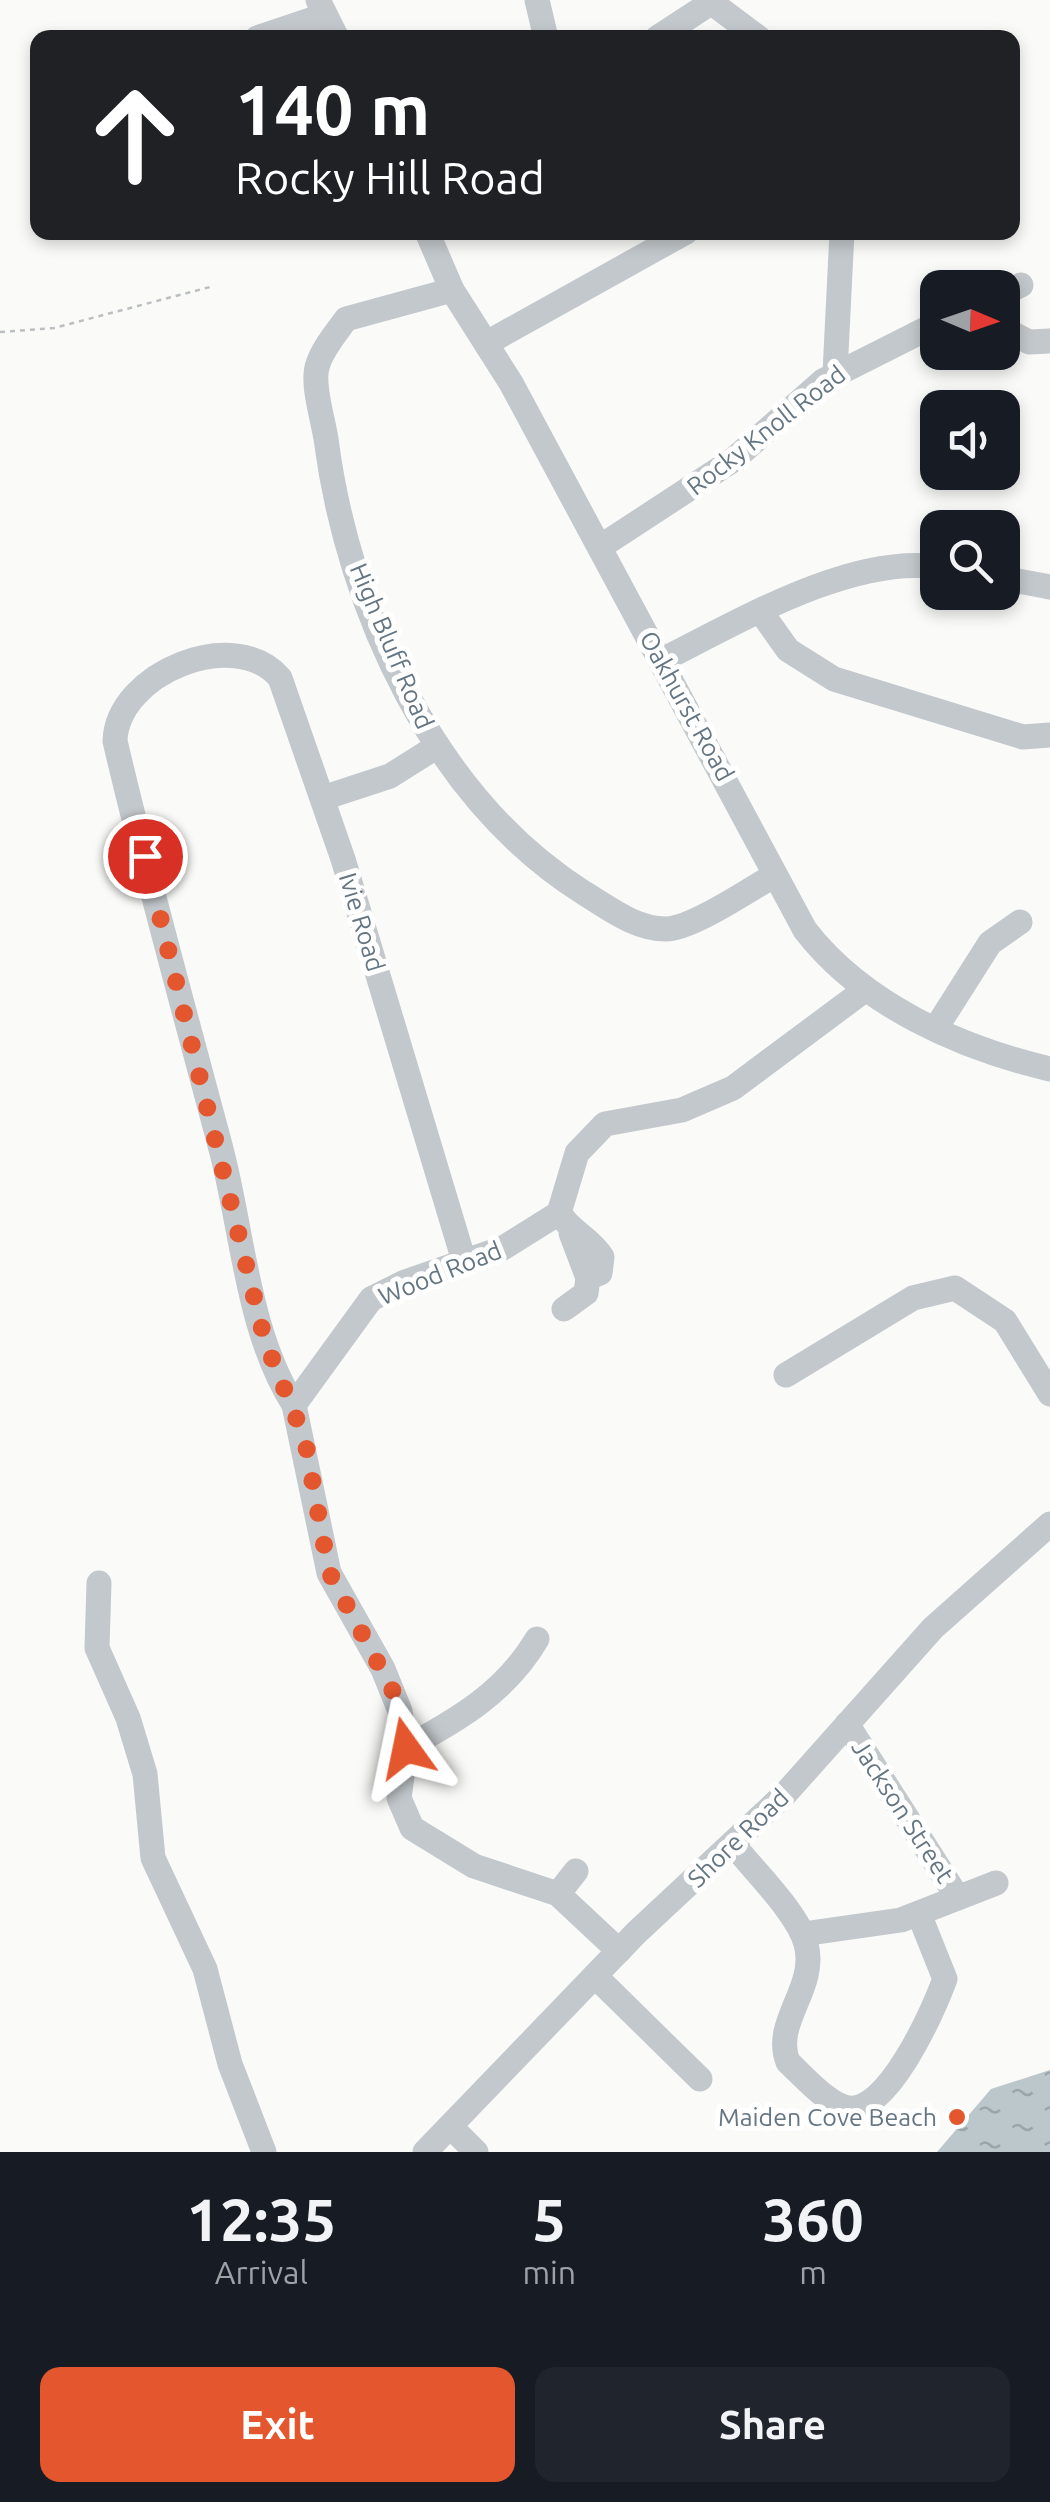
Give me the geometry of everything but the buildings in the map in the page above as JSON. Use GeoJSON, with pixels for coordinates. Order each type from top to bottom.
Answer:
{"type":"FeatureCollection","features":[{"type":"Feature","properties":{"kind":"street"},"geometry":{"type":"LineString","coordinates":[[537,0],[544,30]]}},
{"type":"Feature","properties":{"kind":"street"},"geometry":{"type":"LineString","coordinates":[[670,30],[714,2],[749,30]]}},
{"type":"Feature","properties":{"kind":"street"},"geometry":{"type":"LineString","coordinates":[[285,30],[327,18]]}},
{"type":"Feature","properties":{"kind":"street","name":"Oakhurst Road"},"geometry":{"type":"LineString","coordinates":[[430,240],[452,290],[487,342],[662,660],[774,876],[817,945],[866,989],[936,1028],[985,1050],[1050,1069]]}},
{"type":"Feature","properties":{"kind":"street"},"geometry":{"type":"LineString","coordinates":[[487,342],[672,240]]}},
{"type":"Feature","properties":{"kind":"street"},"geometry":{"type":"LineString","coordinates":[[835,373],[842,240]]}},
{"type":"Feature","properties":{"kind":"street","name":"High Bluff Road"},"geometry":{"type":"LineString","coordinates":[[452,290],[346,318],[316,366],[328,456],[346,535],[410,702],[436,748],[525,852],[631,922],[668,930],[774,876]]}},
{"type":"Feature","properties":{"kind":"street","name":"Rocky Knoll Road"},"geometry":{"type":"LineString","coordinates":[[600,548],[733,460],[835,373],[920,333]]}},
{"type":"Feature","properties":{"kind":"street"},"geometry":{"type":"LineString","coordinates":[[1020,337],[1029,342],[1050,341]]}},
{"type":"Feature","properties":{"kind":"street"},"geometry":{"type":"LineString","coordinates":[[662,660],[762,612],[885,565],[920,564]]}},
{"type":"Feature","properties":{"kind":"street"},"geometry":{"type":"LineString","coordinates":[[1020,581],[1050,587]]}},
{"type":"Feature","properties":{"kind":"street"},"geometry":{"type":"LineString","coordinates":[[762,612],[788,650],[834,680],[1024,736],[1050,735]]}},
{"type":"Feature","properties":{"kind":"street","name":"Ivie Road"},"geometry":{"type":"LineString","coordinates":[[294,1405],[278,1379],[265,1341],[221,1150],[114,741],[120,713],[133,696],[166,670],[191,660],[254,660],[274,672],[292,702],[442,1176],[464,1261]]}},
{"type":"Feature","properties":{"kind":"street"},"geometry":{"type":"LineString","coordinates":[[323,798],[390,776],[436,748]]}},
{"type":"Feature","properties":{"kind":"street"},"geometry":{"type":"LineString","coordinates":[[936,1028],[990,944],[1020,922]]}},
{"type":"Feature","properties":{"kind":"street"},"geometry":{"type":"LineString","coordinates":[[564,1310],[586,1292],[588,1278],[600,1273],[602,1257],[565,1223],[577,1153],[605,1124],[682,1110],[733,1088],[866,989]]}},
{"type":"Feature","properties":{"kind":"street","name":"Wood Road"},"geometry":{"type":"LineString","coordinates":[[294,1405],[371,1299],[565,1223]]}},
{"type":"Feature","properties":{"kind":"street"},"geometry":{"type":"LineString","coordinates":[[786,1375],[913,1298],[955,1288],[1005,1320],[1023,1343],[1050,1394]]}},
{"type":"Feature","properties":{"kind":"street"},"geometry":{"type":"LineString","coordinates":[[294,1405],[329,1572],[396,1697],[406,1748],[399,1798],[412,1828],[474,1866],[558,1894],[619,1951]]}},
{"type":"Feature","properties":{"kind":"street","name":"Shore Road"},"geometry":{"type":"LineString","coordinates":[[425,2152],[619,1951],[732,1844],[934,1628],[1050,1524]]}},
{"type":"Feature","properties":{"kind":"street"},"geometry":{"type":"LineString","coordinates":[[99,1582],[97,1648],[128,1718],[145,1774],[153,1858],[205,1969],[230,2064],[264,2152]]}},
{"type":"Feature","properties":{"kind":"street"},"geometry":{"type":"LineString","coordinates":[[406,1748],[459,1719],[500,1688],[538,1640]]}},
{"type":"Feature","properties":{"kind":"street","name":"Jackson Street"},"geometry":{"type":"LineString","coordinates":[[847,1724],[958,1898]]}},
{"type":"Feature","properties":{"kind":"street"},"geometry":{"type":"LineString","coordinates":[[732,1844],[803,1934],[807,1979],[784,2034],[788,2062],[841,2105],[861,2107],[875,2098],[915,2048],[930,2020],[946,1978],[918,1914]]}},
{"type":"Feature","properties":{"kind":"street"},"geometry":{"type":"LineString","coordinates":[[558,1894],[576,1872]]}},
{"type":"Feature","properties":{"kind":"street"},"geometry":{"type":"LineString","coordinates":[[803,1934],[862,1927],[918,1914],[996,1883]]}},
{"type":"Feature","properties":{"kind":"street"},"geometry":{"type":"LineString","coordinates":[[595,1976],[700,2080]]}},
{"type":"Feature","properties":{"kind":"street"},"geometry":{"type":"LineString","coordinates":[[452,2128],[476,2152]]}},
{"type":"Feature","properties":{"kind":"path"},"geometry":{"type":"LineString","coordinates":[[0,332],[54,328],[210,288]]}},
{"type":"Feature","properties":{"kind":"water"},"geometry":{"type":"Polygon","coordinates":[[[1050,2070],[1050,2152],[937,2152],[991,2089],[1050,2070]]]}},
{"type":"Feature","properties":{"kind":"place","name":"Maiden Cove Beach"},"geometry":{"type":"Point","coordinates":[957,2117]}},
{"type":"Feature","properties":{"kind":"route"},"geometry":{"type":"LineString","coordinates":[[145,856],[188,1037],[221,1150],[265,1341],[305,1440],[329,1572],[396,1697],[406,1748]]}}]}
